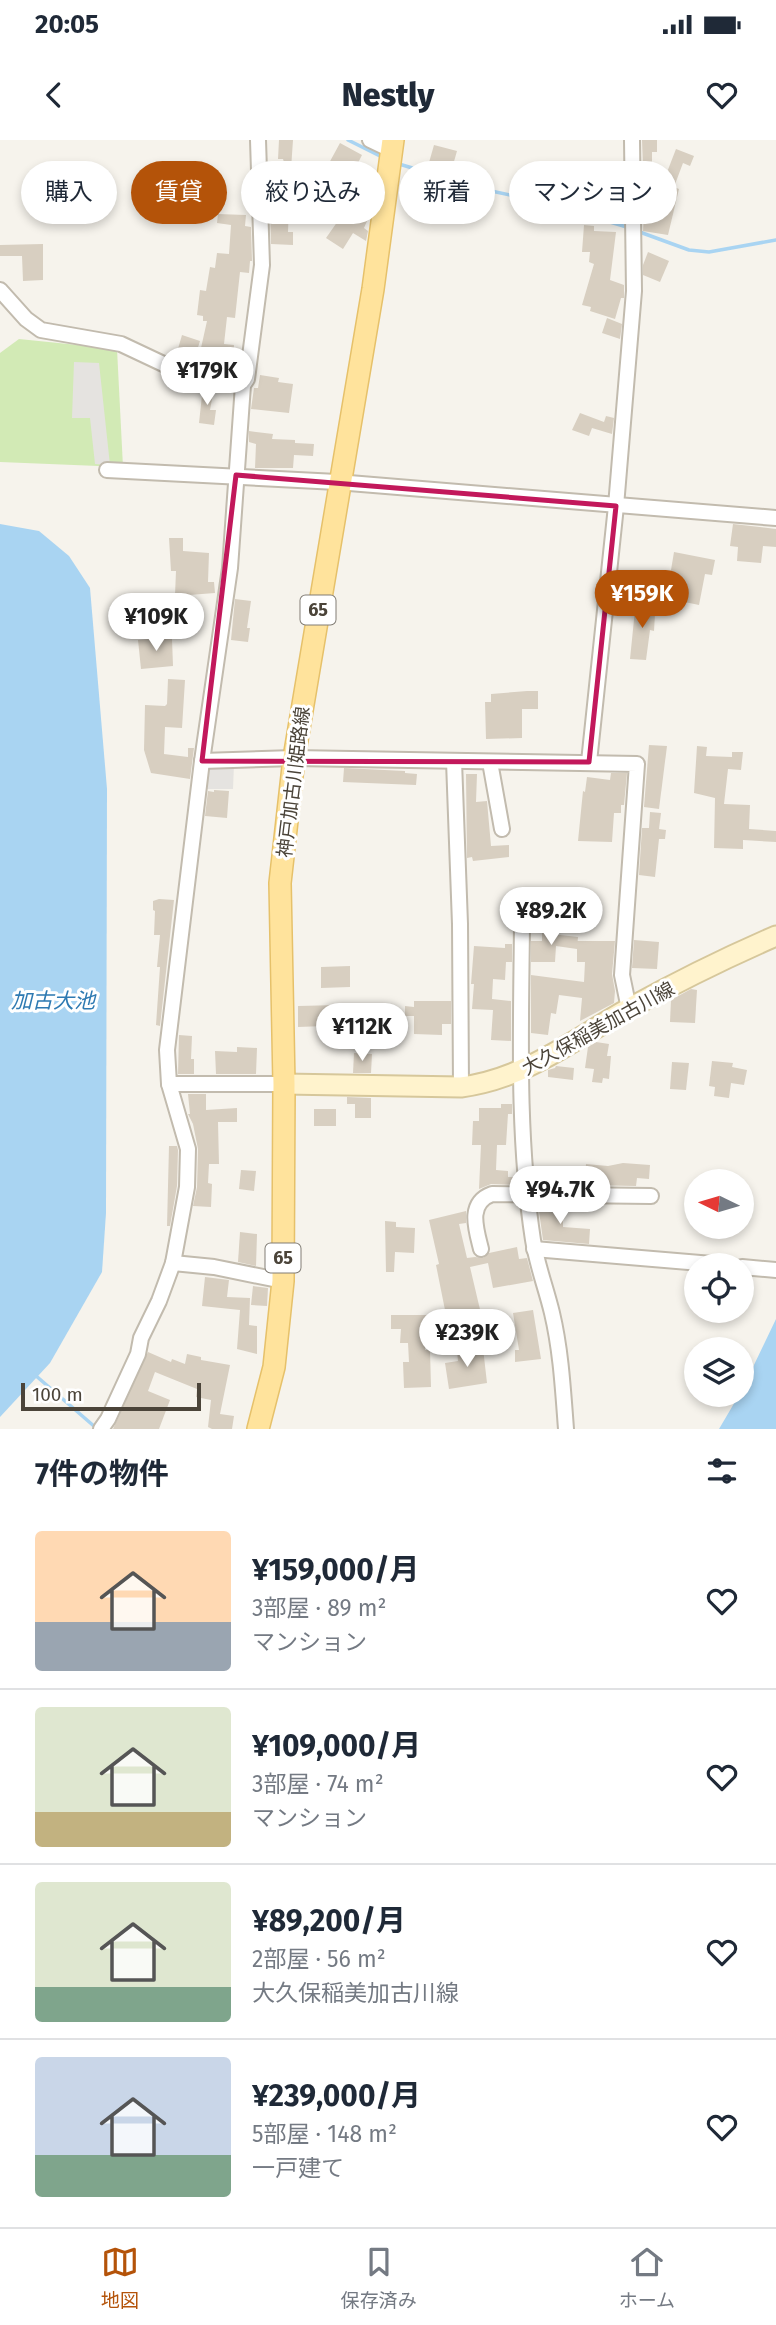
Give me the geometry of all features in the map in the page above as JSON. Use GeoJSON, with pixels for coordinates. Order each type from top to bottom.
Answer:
{"type":"FeatureCollection","features":[{"type":"Feature","properties":{"kind":"main road","name":"神戸加古川姫路線"},"geometry":{"type":"LineString","coordinates":[[258,1429],[274,1367],[283,1281],[284,1084],[280,883],[294,758],[373,289],[393,145]]}},
{"type":"Feature","properties":{"kind":"main road","name":"大久保稲美加古川線"},"geometry":{"type":"LineString","coordinates":[[284,1084],[461,1087],[521,1072],[629,1009],[776,936]]}},
{"type":"Feature","properties":{"kind":"street"},"geometry":{"type":"LineString","coordinates":[[101,1429],[138,1354],[141,1338],[173,1263],[187,1187],[188,1149],[169,1084],[167,1050],[202,761],[229,568],[243,385],[247,379],[262,265],[258,140]]}},
{"type":"Feature","properties":{"kind":"street"},"geometry":{"type":"LineString","coordinates":[[370,140],[393,145]]}},
{"type":"Feature","properties":{"kind":"street"},"geometry":{"type":"LineString","coordinates":[[589,762],[616,506],[634,291],[632,140]]}},
{"type":"Feature","properties":{"kind":"street"},"geometry":{"type":"LineString","coordinates":[[0,290],[26,319],[41,330],[121,344],[174,369],[243,385]]}},
{"type":"Feature","properties":{"kind":"street"},"geometry":{"type":"LineString","coordinates":[[107,470],[339,482],[776,518]]}},
{"type":"Feature","properties":{"kind":"street"},"geometry":{"type":"LineString","coordinates":[[202,761],[294,758],[637,764],[622,975],[629,1009]]}},
{"type":"Feature","properties":{"kind":"street"},"geometry":{"type":"LineString","coordinates":[[454,761],[460,924],[461,1087]]}},
{"type":"Feature","properties":{"kind":"street"},"geometry":{"type":"LineString","coordinates":[[490,762],[502,829]]}},
{"type":"Feature","properties":{"kind":"street"},"geometry":{"type":"LineString","coordinates":[[522,925],[521,1072],[528,1193],[534,1249],[561,1359],[566,1429]]}},
{"type":"Feature","properties":{"kind":"street"},"geometry":{"type":"LineString","coordinates":[[169,1084],[284,1084]]}},
{"type":"Feature","properties":{"kind":"street"},"geometry":{"type":"LineString","coordinates":[[481,1250],[475,1227],[475,1209],[484,1197],[492,1194],[651,1196]]}},
{"type":"Feature","properties":{"kind":"street"},"geometry":{"type":"LineString","coordinates":[[534,1249],[684,1262]]}},
{"type":"Feature","properties":{"kind":"street"},"geometry":{"type":"LineString","coordinates":[[173,1263],[214,1267],[283,1281]]}},
{"type":"Feature","properties":{"kind":"street"},"geometry":{"type":"LineString","coordinates":[[754,1268],[776,1270]]}},
{"type":"Feature","properties":{"kind":"highlighted area"},"geometry":{"type":"Polygon","coordinates":[[[236,475],[616,506],[589,762],[202,761],[236,475]]]}},
{"type":"Feature","properties":{"kind":"green space"},"geometry":{"type":"Polygon","coordinates":[[[19,339],[117,349],[123,467],[0,462],[0,353],[19,339]]]}},
{"type":"Feature","properties":{"kind":"shaded area"},"geometry":{"type":"Polygon","coordinates":[[[74,362],[99,363],[110,465],[95,464],[90,418],[72,418],[74,362]]]}},
{"type":"Feature","properties":{"kind":"shaded area"},"geometry":{"type":"Polygon","coordinates":[[[205,764],[234,764],[233,789],[204,789],[205,764]]]}},
{"type":"Feature","properties":{"kind":"water","name":"加古大池"},"geometry":{"type":"Polygon","coordinates":[[[0,524],[39,531],[69,556],[90,588],[107,789],[106,1213],[102,1272],[50,1363],[0,1417],[0,524]]]}},
{"type":"Feature","properties":{"kind":"water"},"geometry":{"type":"Polygon","coordinates":[[[776,1319],[776,1429],[719,1429],[732,1407],[754,1407],[754,1365],[776,1319]]]}},
{"type":"Feature","properties":{"kind":"building"},"geometry":{"type":"Polygon","coordinates":[[[279,140],[293,140],[292,161],[278,159],[279,140]]]}},
{"type":"Feature","properties":{"kind":"building"},"geometry":{"type":"Polygon","coordinates":[[[642,140],[657,140],[657,152],[652,152],[652,161],[643,161],[642,140]]]}},
{"type":"Feature","properties":{"kind":"building"},"geometry":{"type":"Polygon","coordinates":[[[340,143],[362,155],[359,161],[330,161],[340,143]]]}},
{"type":"Feature","properties":{"kind":"building"},"geometry":{"type":"Polygon","coordinates":[[[434,145],[457,151],[454,161],[429,161],[434,145]]]}},
{"type":"Feature","properties":{"kind":"building"},"geometry":{"type":"Polygon","coordinates":[[[676,149],[694,156],[690,166],[683,163],[677,179],[677,161],[671,161],[676,149]]]}},
{"type":"Feature","properties":{"kind":"building"},"geometry":{"type":"Polygon","coordinates":[[[227,214],[241,215],[241,224],[251,227],[252,261],[249,273],[240,272],[235,318],[227,317],[224,344],[234,345],[232,372],[218,369],[219,352],[201,348],[207,321],[203,321],[203,316],[197,315],[200,290],[206,291],[210,267],[215,268],[217,253],[229,254],[231,225],[224,224],[227,224],[227,214]]]}},
{"type":"Feature","properties":{"kind":"building"},"geometry":{"type":"Polygon","coordinates":[[[270,224],[288,224],[288,232],[293,232],[293,245],[271,244],[270,224]]]}},
{"type":"Feature","properties":{"kind":"building"},"geometry":{"type":"Polygon","coordinates":[[[336,224],[366,224],[364,228],[368,231],[366,241],[353,233],[343,249],[326,238],[336,224]]]}},
{"type":"Feature","properties":{"kind":"building"},"geometry":{"type":"Polygon","coordinates":[[[643,224],[671,224],[668,235],[643,231],[643,224]]]}},
{"type":"Feature","properties":{"kind":"building"},"geometry":{"type":"Polygon","coordinates":[[[584,225],[594,226],[594,231],[616,232],[610,280],[624,285],[624,298],[621,298],[615,319],[590,311],[591,307],[582,305],[594,264],[589,262],[590,252],[582,252],[584,225]]]}},
{"type":"Feature","properties":{"kind":"building"},"geometry":{"type":"Polygon","coordinates":[[[43,244],[43,280],[23,281],[22,256],[0,256],[0,245],[43,244]]]}},
{"type":"Feature","properties":{"kind":"building"},"geometry":{"type":"Polygon","coordinates":[[[648,252],[669,261],[660,282],[643,275],[643,265],[648,252]]]}},
{"type":"Feature","properties":{"kind":"building"},"geometry":{"type":"Polygon","coordinates":[[[607,318],[622,324],[620,339],[602,333],[607,318]]]}},
{"type":"Feature","properties":{"kind":"building"},"geometry":{"type":"Polygon","coordinates":[[[182,335],[200,341],[193,363],[175,359],[182,335]]]}},
{"type":"Feature","properties":{"kind":"building"},"geometry":{"type":"Polygon","coordinates":[[[260,375],[279,378],[278,382],[293,384],[289,413],[251,409],[254,388],[258,388],[260,375]]]}},
{"type":"Feature","properties":{"kind":"building"},"geometry":{"type":"Polygon","coordinates":[[[203,386],[214,388],[210,410],[216,410],[214,425],[199,423],[203,386]]]}},
{"type":"Feature","properties":{"kind":"building"},"geometry":{"type":"Polygon","coordinates":[[[580,413],[604,422],[606,416],[614,418],[612,434],[592,428],[589,436],[572,430],[580,413]]]}},
{"type":"Feature","properties":{"kind":"building"},"geometry":{"type":"Polygon","coordinates":[[[249,431],[273,434],[272,439],[314,444],[313,456],[294,455],[293,468],[255,468],[256,444],[249,442],[249,431]]]}},
{"type":"Feature","properties":{"kind":"building"},"geometry":{"type":"Polygon","coordinates":[[[733,524],[776,529],[776,547],[763,546],[761,563],[737,561],[738,547],[730,546],[733,524]]]}},
{"type":"Feature","properties":{"kind":"building"},"geometry":{"type":"Polygon","coordinates":[[[169,538],[183,538],[183,551],[209,553],[208,582],[214,582],[215,593],[189,595],[189,607],[179,606],[179,595],[175,595],[176,571],[171,571],[169,538]]]}},
{"type":"Feature","properties":{"kind":"building"},"geometry":{"type":"Polygon","coordinates":[[[674,552],[715,560],[712,575],[705,574],[699,605],[675,600],[676,596],[667,594],[674,552]]]}},
{"type":"Feature","properties":{"kind":"building"},"geometry":{"type":"Polygon","coordinates":[[[235,599],[251,601],[248,642],[231,640],[235,599]]]}},
{"type":"Feature","properties":{"kind":"building"},"geometry":{"type":"Polygon","coordinates":[[[636,600],[651,602],[649,613],[655,614],[654,631],[650,630],[646,660],[630,659],[636,600]]]}},
{"type":"Feature","properties":{"kind":"building"},"geometry":{"type":"Polygon","coordinates":[[[172,639],[173,666],[141,669],[138,640],[172,639]]]}},
{"type":"Feature","properties":{"kind":"building"},"geometry":{"type":"Polygon","coordinates":[[[168,679],[185,680],[182,728],[165,727],[164,754],[188,757],[188,748],[194,748],[190,779],[151,773],[144,750],[145,705],[167,704],[168,679]]]}},
{"type":"Feature","properties":{"kind":"building"},"geometry":{"type":"Polygon","coordinates":[[[538,691],[538,709],[522,709],[522,738],[486,739],[485,702],[491,702],[491,694],[538,691]]]}},
{"type":"Feature","properties":{"kind":"building"},"geometry":{"type":"Polygon","coordinates":[[[649,745],[667,746],[659,809],[644,807],[649,745]]]}},
{"type":"Feature","properties":{"kind":"building"},"geometry":{"type":"Polygon","coordinates":[[[697,746],[707,747],[706,756],[732,757],[732,752],[743,752],[741,770],[728,769],[724,804],[750,805],[749,829],[776,831],[776,842],[743,840],[743,849],[714,848],[715,798],[694,793],[697,746]]]}},
{"type":"Feature","properties":{"kind":"building"},"geometry":{"type":"Polygon","coordinates":[[[344,768],[405,771],[417,774],[416,785],[343,782],[344,768]]]}},
{"type":"Feature","properties":{"kind":"building"},"geometry":{"type":"Polygon","coordinates":[[[611,773],[627,773],[624,805],[621,805],[621,813],[614,813],[612,842],[578,841],[587,777],[610,780],[611,773]]]}},
{"type":"Feature","properties":{"kind":"building"},"geometry":{"type":"Polygon","coordinates":[[[466,774],[477,774],[476,802],[487,801],[491,846],[509,845],[509,857],[473,861],[472,857],[467,858],[466,774]]]}},
{"type":"Feature","properties":{"kind":"building"},"geometry":{"type":"Polygon","coordinates":[[[208,791],[229,791],[227,818],[205,816],[208,791]]]}},
{"type":"Feature","properties":{"kind":"building"},"geometry":{"type":"Polygon","coordinates":[[[650,812],[661,813],[659,829],[666,830],[665,839],[659,839],[655,877],[639,875],[642,828],[649,828],[650,812]]]}},
{"type":"Feature","properties":{"kind":"building"},"geometry":{"type":"Polygon","coordinates":[[[174,900],[160,1026],[156,1025],[160,935],[154,935],[153,910],[153,901],[174,900]]]}},
{"type":"Feature","properties":{"kind":"building"},"geometry":{"type":"Polygon","coordinates":[[[542,933],[578,937],[577,949],[556,946],[555,962],[531,962],[531,941],[542,941],[542,933]]]}},
{"type":"Feature","properties":{"kind":"building"},"geometry":{"type":"Polygon","coordinates":[[[634,940],[659,942],[657,969],[632,968],[634,940]]]}},
{"type":"Feature","properties":{"kind":"building"},"geometry":{"type":"Polygon","coordinates":[[[577,941],[615,941],[612,974],[614,1003],[580,1021],[582,998],[559,995],[556,1014],[551,1013],[548,1035],[531,1033],[531,975],[584,982],[585,962],[577,962],[577,941]]]}},
{"type":"Feature","properties":{"kind":"building"},"geometry":{"type":"Polygon","coordinates":[[[505,944],[512,944],[512,962],[506,962],[505,980],[493,979],[492,999],[511,1001],[511,1041],[491,1040],[493,1010],[472,1009],[474,946],[505,948],[505,944]]]}},
{"type":"Feature","properties":{"kind":"building"},"geometry":{"type":"Polygon","coordinates":[[[350,966],[350,987],[321,988],[321,967],[350,966]]]}},
{"type":"Feature","properties":{"kind":"building"},"geometry":{"type":"Polygon","coordinates":[[[691,989],[697,990],[695,1023],[670,1022],[671,1000],[691,989]]]}},
{"type":"Feature","properties":{"kind":"building"},"geometry":{"type":"Polygon","coordinates":[[[414,1001],[451,1001],[451,1024],[442,1024],[442,1035],[414,1034],[414,1016],[405,1016],[405,1006],[414,1007],[414,1001]]]}},
{"type":"Feature","properties":{"kind":"building"},"geometry":{"type":"Polygon","coordinates":[[[339,1005],[338,1042],[325,1042],[325,1026],[298,1027],[298,1006],[339,1005]]]}},
{"type":"Feature","properties":{"kind":"building"},"geometry":{"type":"Polygon","coordinates":[[[179,1035],[192,1036],[191,1059],[194,1059],[194,1074],[178,1074],[179,1035]]]}},
{"type":"Feature","properties":{"kind":"building"},"geometry":{"type":"Polygon","coordinates":[[[596,1042],[609,1044],[607,1056],[611,1056],[609,1079],[603,1078],[602,1083],[592,1082],[594,1069],[585,1068],[588,1047],[596,1042]]]}},
{"type":"Feature","properties":{"kind":"building"},"geometry":{"type":"Polygon","coordinates":[[[237,1047],[257,1048],[256,1074],[216,1074],[215,1051],[237,1052],[237,1047]]]}},
{"type":"Feature","properties":{"kind":"building"},"geometry":{"type":"Polygon","coordinates":[[[354,1053],[372,1054],[371,1073],[353,1073],[354,1053]]]}},
{"type":"Feature","properties":{"kind":"building"},"geometry":{"type":"Polygon","coordinates":[[[712,1061],[733,1063],[732,1067],[747,1070],[744,1085],[731,1083],[729,1098],[714,1096],[715,1087],[709,1086],[712,1061]]]}},
{"type":"Feature","properties":{"kind":"building"},"geometry":{"type":"Polygon","coordinates":[[[672,1062],[689,1063],[686,1090],[670,1089],[672,1062]]]}},
{"type":"Feature","properties":{"kind":"building"},"geometry":{"type":"Polygon","coordinates":[[[556,1066],[574,1068],[573,1080],[548,1077],[548,1070],[556,1066]]]}},
{"type":"Feature","properties":{"kind":"building"},"geometry":{"type":"Polygon","coordinates":[[[188,1094],[206,1094],[206,1110],[237,1108],[237,1122],[218,1122],[219,1164],[209,1164],[211,1207],[193,1206],[197,1187],[198,1149],[188,1114],[188,1094]]]}},
{"type":"Feature","properties":{"kind":"building"},"geometry":{"type":"Polygon","coordinates":[[[347,1097],[371,1098],[371,1118],[355,1118],[355,1104],[347,1104],[347,1097]]]}},
{"type":"Feature","properties":{"kind":"building"},"geometry":{"type":"Polygon","coordinates":[[[501,1104],[512,1104],[512,1114],[508,1114],[506,1145],[497,1145],[496,1170],[508,1171],[508,1177],[513,1177],[513,1185],[491,1184],[479,1189],[481,1145],[472,1145],[473,1121],[479,1121],[479,1108],[501,1108],[501,1104]]]}},
{"type":"Feature","properties":{"kind":"building"},"geometry":{"type":"Polygon","coordinates":[[[314,1109],[336,1109],[336,1126],[314,1126],[314,1109]]]}},
{"type":"Feature","properties":{"kind":"building"},"geometry":{"type":"Polygon","coordinates":[[[169,1146],[177,1146],[178,1150],[177,1186],[170,1226],[167,1226],[169,1146]]]}},
{"type":"Feature","properties":{"kind":"building"},"geometry":{"type":"Polygon","coordinates":[[[623,1163],[650,1165],[649,1179],[637,1178],[636,1186],[584,1185],[586,1164],[608,1166],[623,1163]]]}},
{"type":"Feature","properties":{"kind":"building"},"geometry":{"type":"Polygon","coordinates":[[[241,1170],[256,1171],[254,1191],[239,1189],[241,1170]]]}},
{"type":"Feature","properties":{"kind":"building"},"geometry":{"type":"Polygon","coordinates":[[[538,1204],[575,1205],[563,1205],[563,1227],[590,1229],[589,1244],[543,1240],[538,1204]]]}},
{"type":"Feature","properties":{"kind":"building"},"geometry":{"type":"Polygon","coordinates":[[[466,1211],[466,1223],[459,1224],[467,1258],[483,1258],[489,1253],[517,1247],[519,1259],[527,1258],[533,1281],[493,1288],[488,1263],[470,1267],[482,1318],[444,1327],[425,1327],[425,1350],[430,1350],[431,1387],[404,1388],[403,1362],[409,1362],[408,1343],[400,1343],[401,1329],[391,1329],[391,1315],[446,1315],[429,1220],[466,1211]]]}},
{"type":"Feature","properties":{"kind":"building"},"geometry":{"type":"Polygon","coordinates":[[[385,1221],[396,1222],[396,1227],[415,1228],[414,1253],[395,1252],[394,1272],[386,1272],[385,1221]]]}},
{"type":"Feature","properties":{"kind":"building"},"geometry":{"type":"Polygon","coordinates":[[[240,1232],[257,1234],[256,1266],[238,1262],[240,1232]]]}},
{"type":"Feature","properties":{"kind":"building"},"geometry":{"type":"Polygon","coordinates":[[[205,1277],[229,1280],[227,1297],[250,1298],[249,1325],[257,1326],[257,1354],[237,1349],[240,1310],[202,1306],[205,1277]]]}},
{"type":"Feature","properties":{"kind":"building"},"geometry":{"type":"Polygon","coordinates":[[[253,1286],[268,1288],[267,1306],[251,1305],[253,1286]]]}},
{"type":"Feature","properties":{"kind":"building"},"geometry":{"type":"Polygon","coordinates":[[[533,1310],[541,1359],[515,1362],[515,1350],[519,1350],[513,1313],[533,1310]]]}},
{"type":"Feature","properties":{"kind":"building"},"geometry":{"type":"Polygon","coordinates":[[[483,1348],[487,1383],[449,1389],[445,1363],[458,1361],[457,1351],[483,1348]]]}},
{"type":"Feature","properties":{"kind":"building"},"geometry":{"type":"Polygon","coordinates":[[[148,1352],[171,1362],[172,1359],[185,1364],[187,1354],[201,1357],[201,1360],[230,1365],[220,1414],[234,1416],[232,1429],[208,1427],[211,1400],[196,1397],[197,1389],[155,1372],[148,1391],[170,1400],[159,1429],[113,1429],[148,1352]]]}},
{"type":"Feature","properties":{"kind":"waterway"},"geometry":{"type":"LineString","coordinates":[[348,140],[380,156]]}},
{"type":"Feature","properties":{"kind":"waterway"},"geometry":{"type":"LineString","coordinates":[[495,192],[547,203],[630,228]]}},
{"type":"Feature","properties":{"kind":"waterway"},"geometry":{"type":"LineString","coordinates":[[637,231],[689,250],[709,252],[776,240]]}},
{"type":"Feature","properties":{"kind":"waterway"},"geometry":{"type":"LineString","coordinates":[[35,1375],[95,1427]]}}]}
